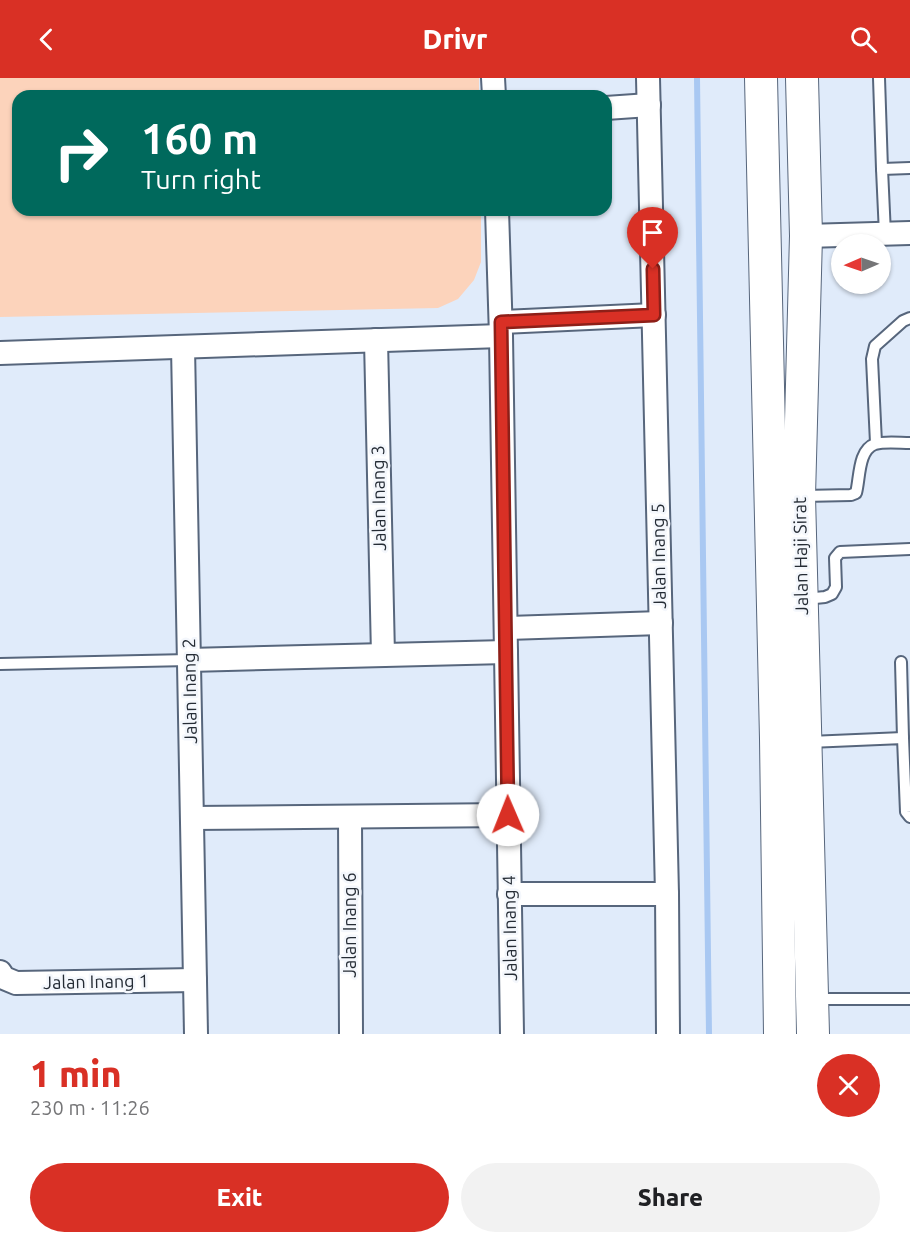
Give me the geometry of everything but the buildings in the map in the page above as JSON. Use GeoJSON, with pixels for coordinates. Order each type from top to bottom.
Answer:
{"type":"FeatureCollection","features":[{"type":"Feature","properties":{"kind":"main road"},"geometry":{"type":"LineString","coordinates":[[750,78],[755,230],[767,328]]}},
{"type":"Feature","properties":{"kind":"main road","name":"Jalan Haji Sirat"},"geometry":{"type":"LineString","coordinates":[[761,78],[780,1034]]}},
{"type":"Feature","properties":{"kind":"main road","name":"Jalan Haji Sirat"},"geometry":{"type":"LineString","coordinates":[[802,78],[806,236],[799,496],[813,1034]]}},
{"type":"Feature","properties":{"kind":"street","name":"Jalan Inang 5"},"geometry":{"type":"LineString","coordinates":[[648,78],[667,894],[668,1034]]}},
{"type":"Feature","properties":{"kind":"street"},"geometry":{"type":"LineString","coordinates":[[612,108],[649,105]]}},
{"type":"Feature","properties":{"kind":"street","name":"Jalan Inang 4"},"geometry":{"type":"LineString","coordinates":[[497,216],[512,1034]]}},
{"type":"Feature","properties":{"kind":"street"},"geometry":{"type":"LineString","coordinates":[[885,234],[910,233]]}},
{"type":"Feature","properties":{"kind":"street"},"geometry":{"type":"LineString","coordinates":[[806,236],[831,235]]}},
{"type":"Feature","properties":{"kind":"street"},"geometry":{"type":"LineString","coordinates":[[0,353],[376,340],[654,315]]}},
{"type":"Feature","properties":{"kind":"street","name":"Jalan Inang 3"},"geometry":{"type":"LineString","coordinates":[[376,340],[383,655]]}},
{"type":"Feature","properties":{"kind":"street","name":"Jalan Inang 2"},"geometry":{"type":"LineString","coordinates":[[183,347],[196,1034]]}},
{"type":"Feature","properties":{"kind":"street"},"geometry":{"type":"LineString","coordinates":[[506,628],[661,622]]}},
{"type":"Feature","properties":{"kind":"street"},"geometry":{"type":"LineString","coordinates":[[189,660],[506,652]]}},
{"type":"Feature","properties":{"kind":"street"},"geometry":{"type":"LineString","coordinates":[[192,818],[508,815]]}},
{"type":"Feature","properties":{"kind":"street","name":"Jalan Inang 6"},"geometry":{"type":"LineString","coordinates":[[350,817],[351,1034]]}},
{"type":"Feature","properties":{"kind":"street"},"geometry":{"type":"LineString","coordinates":[[509,894],[667,894]]}},
{"type":"Feature","properties":{"kind":"street","name":"Jalan Inang 1"},"geometry":{"type":"LineString","coordinates":[[0,972],[4,978],[16,983],[195,980]]}},
{"type":"Feature","properties":{"kind":"lane"},"geometry":{"type":"LineString","coordinates":[[879,78],[885,234]]}},
{"type":"Feature","properties":{"kind":"lane"},"geometry":{"type":"LineString","coordinates":[[882,169],[910,168]]}},
{"type":"Feature","properties":{"kind":"lane"},"geometry":{"type":"LineString","coordinates":[[876,443],[872,359],[875,346],[903,321],[910,318]]}},
{"type":"Feature","properties":{"kind":"lane"},"geometry":{"type":"LineString","coordinates":[[799,496],[856,493],[863,456],[868,448],[876,443],[910,443]]}},
{"type":"Feature","properties":{"kind":"lane"},"geometry":{"type":"LineString","coordinates":[[801,600],[832,594],[836,586],[835,558],[840,552],[910,549]]}},
{"type":"Feature","properties":{"kind":"lane"},"geometry":{"type":"LineString","coordinates":[[0,664],[189,660]]}},
{"type":"Feature","properties":{"kind":"lane"},"geometry":{"type":"LineString","coordinates":[[901,662],[906,813],[910,817]]}},
{"type":"Feature","properties":{"kind":"lane"},"geometry":{"type":"LineString","coordinates":[[806,742],[903,738]]}},
{"type":"Feature","properties":{"kind":"lane"},"geometry":{"type":"LineString","coordinates":[[813,999],[910,999]]}},
{"type":"Feature","properties":{"kind":"shaded area"},"geometry":{"type":"Polygon","coordinates":[[[0,78],[479,78],[479,90],[12,90],[12,216],[481,216],[481,262],[474,280],[458,299],[438,308],[0,317],[0,78]]]}},
{"type":"Feature","properties":{"kind":"waterway"},"geometry":{"type":"LineString","coordinates":[[697,78],[709,1034]]}},
{"type":"Feature","properties":{"kind":"route"},"geometry":{"type":"LineString","coordinates":[[508,815],[501,322],[654,315],[653,269]]}}]}
